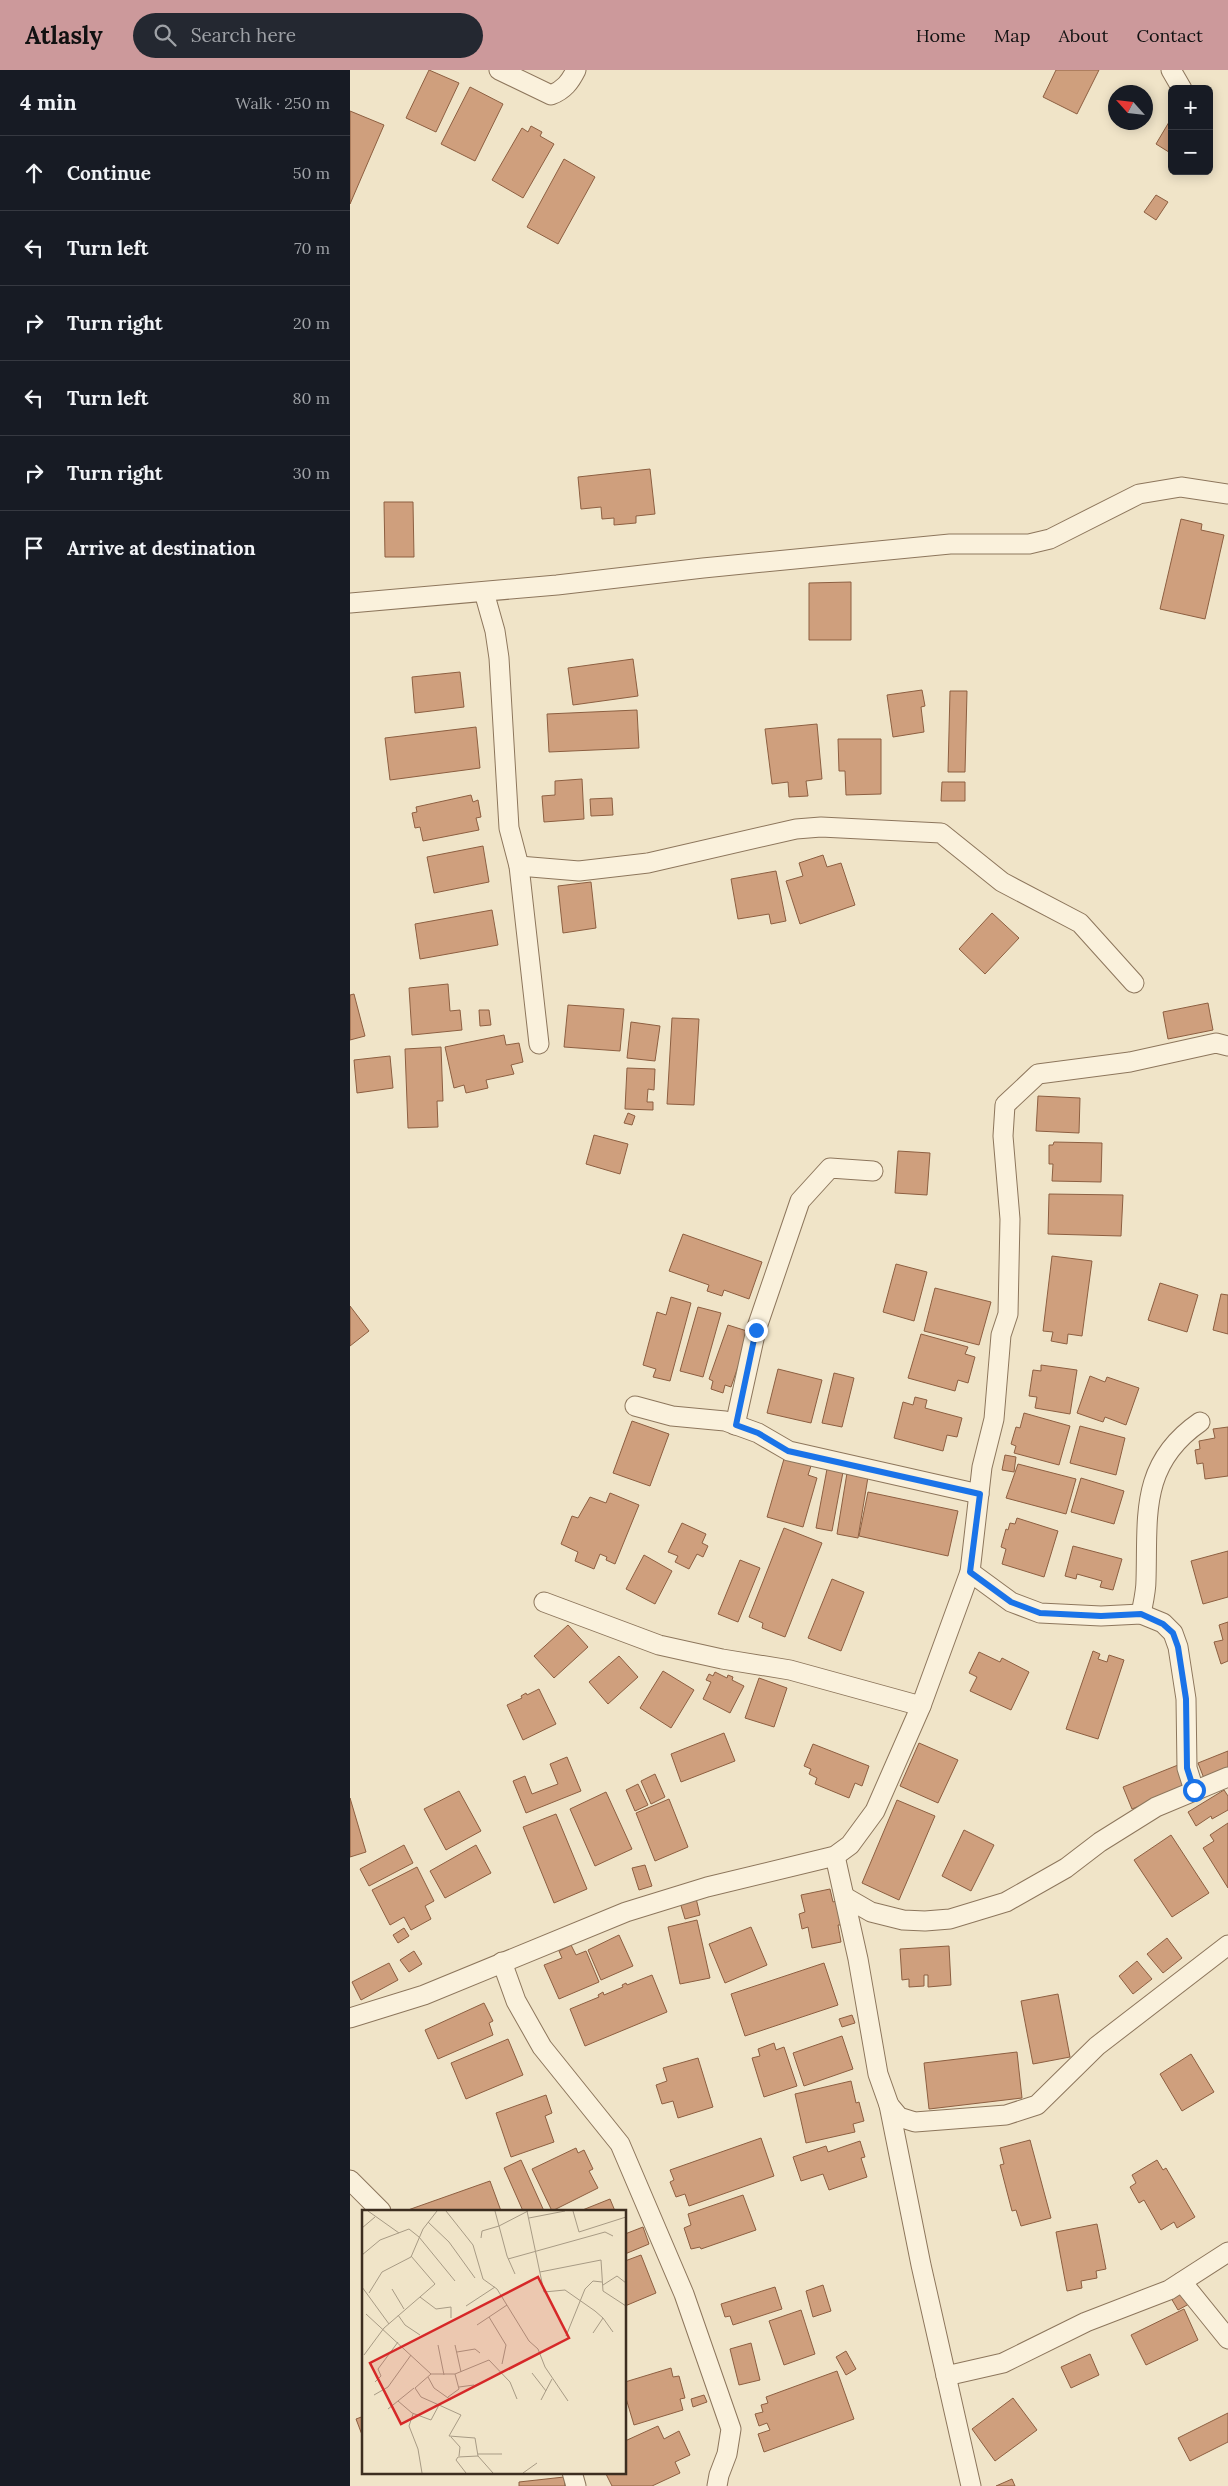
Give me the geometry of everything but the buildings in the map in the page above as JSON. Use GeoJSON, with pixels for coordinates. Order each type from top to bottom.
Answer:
{"type":"FeatureCollection","features":[{"type":"Feature","properties":{"kind":"street"},"geometry":{"type":"LineString","coordinates":[[499,70],[550,95],[560,91],[570,82],[576,70]]}},
{"type":"Feature","properties":{"kind":"street"},"geometry":{"type":"LineString","coordinates":[[1170,70],[1179,85]]}},
{"type":"Feature","properties":{"kind":"street"},"geometry":{"type":"LineString","coordinates":[[350,603],[484,592],[950,544],[1029,544],[1050,539],[1092,516],[1148,492],[1181,487],[1228,494]]}},
{"type":"Feature","properties":{"kind":"street"},"geometry":{"type":"LineString","coordinates":[[484,592],[495,631],[499,658],[509,828],[519,866],[539,1044]]}},
{"type":"Feature","properties":{"kind":"street"},"geometry":{"type":"LineString","coordinates":[[519,866],[579,871],[648,863],[796,828],[821,827],[941,833],[1002,882],[1080,923],[1134,983]]}},
{"type":"Feature","properties":{"kind":"street"},"geometry":{"type":"LineString","coordinates":[[350,2018],[424,1995],[626,1912],[708,1888],[835,1856],[850,1845],[874,1811],[921,1706],[970,1572],[982,1467],[994,1418],[1001,1335],[1008,1314],[1010,1218],[1003,1136],[1004,1105],[1038,1074],[1130,1062],[1216,1043],[1228,1046]]}},
{"type":"Feature","properties":{"kind":"street"},"geometry":{"type":"LineString","coordinates":[[736,1425],[756,1330],[800,1201],[830,1168],[873,1171]]}},
{"type":"Feature","properties":{"kind":"street"},"geometry":{"type":"LineString","coordinates":[[635,1406],[672,1416],[725,1421],[758,1433],[788,1451],[980,1494]]}},
{"type":"Feature","properties":{"kind":"street"},"geometry":{"type":"LineString","coordinates":[[1141,1614],[1146,1583],[1146,1517],[1149,1496],[1155,1478],[1169,1454],[1189,1430],[1200,1422]]}},
{"type":"Feature","properties":{"kind":"street"},"geometry":{"type":"LineString","coordinates":[[970,1572],[1011,1602],[1040,1613],[1101,1616],[1141,1614],[1163,1624],[1173,1633],[1178,1647],[1186,1699],[1187,1768],[1194,1790]]}},
{"type":"Feature","properties":{"kind":"street"},"geometry":{"type":"LineString","coordinates":[[544,1602],[659,1644],[790,1670],[921,1706]]}},
{"type":"Feature","properties":{"kind":"street"},"geometry":{"type":"LineString","coordinates":[[845,1897],[871,1912],[903,1920],[926,1921],[950,1919],[1006,1902],[1066,1868],[1100,1842],[1156,1807],[1228,1777]]}},
{"type":"Feature","properties":{"kind":"street"},"geometry":{"type":"LineString","coordinates":[[835,1856],[845,1897],[878,2074],[889,2105],[971,2486]]}},
{"type":"Feature","properties":{"kind":"street"},"geometry":{"type":"LineString","coordinates":[[889,2105],[899,2117],[915,2122],[1006,2115],[1037,2105],[1096,2046],[1228,1945]]}},
{"type":"Feature","properties":{"kind":"street"},"geometry":{"type":"LineString","coordinates":[[502,1962],[516,2001],[542,2047],[620,2144],[684,2294],[731,2430],[727,2454],[719,2475],[718,2486]]}},
{"type":"Feature","properties":{"kind":"street"},"geometry":{"type":"LineString","coordinates":[[350,2180],[380,2210]]}},
{"type":"Feature","properties":{"kind":"street"},"geometry":{"type":"LineString","coordinates":[[946,2376],[1003,2363],[1086,2322],[1169,2290],[1228,2252]]}},
{"type":"Feature","properties":{"kind":"street"},"geometry":{"type":"LineString","coordinates":[[1182,2282],[1228,2339]]}},
{"type":"Feature","properties":{"kind":"route"},"geometry":{"type":"LineString","coordinates":[[756,1330],[736,1425],[758,1433],[788,1451],[980,1494],[970,1572],[1011,1602],[1040,1613],[1101,1616],[1141,1614],[1163,1624],[1173,1633],[1178,1647],[1186,1699],[1187,1768],[1194,1790]]}}]}
